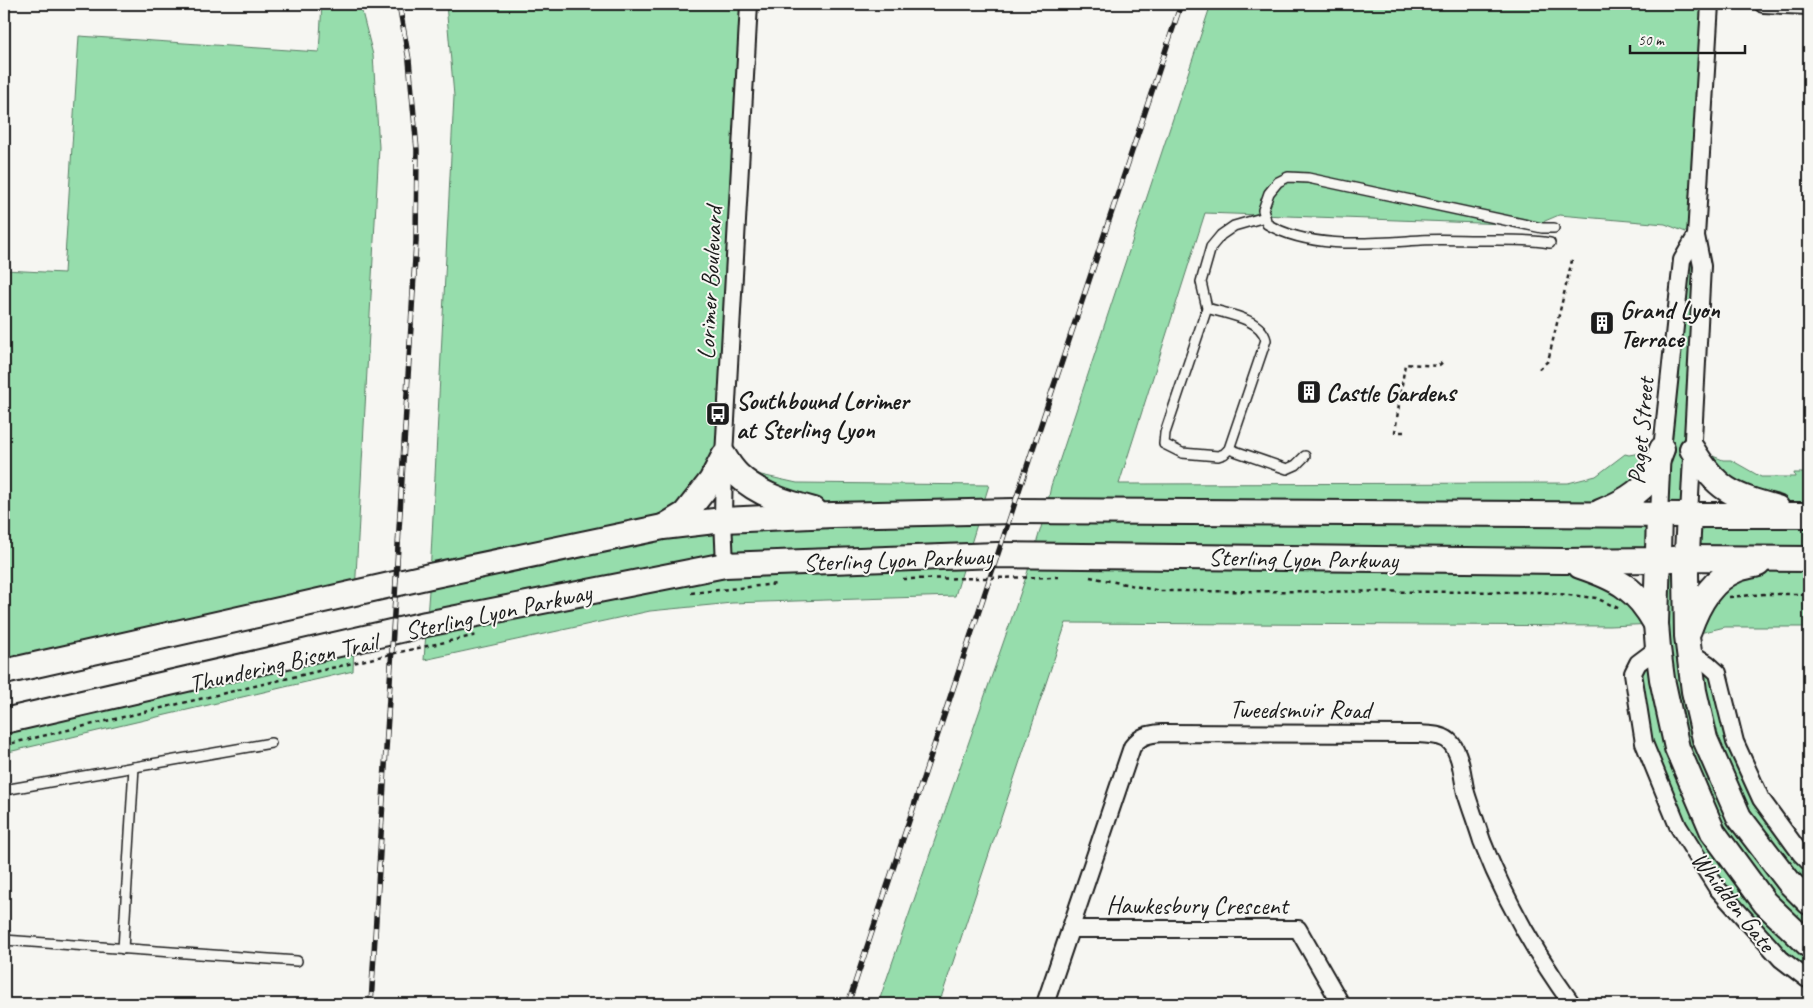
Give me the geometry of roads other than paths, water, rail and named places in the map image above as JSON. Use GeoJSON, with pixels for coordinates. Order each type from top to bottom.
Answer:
{"type":"FeatureCollection","features":[{"type":"Feature","properties":{"kind":"main road"},"geometry":{"type":"LineString","coordinates":[[1692,449],[1705,470],[1717,484],[1729,491],[1759,503],[1806,515]]}},
{"type":"Feature","properties":{"kind":"main road"},"geometry":{"type":"LineString","coordinates":[[1594,514],[1624,502],[1640,488],[1652,476],[1662,450]]}},
{"type":"Feature","properties":{"kind":"main road"},"geometry":{"type":"LineString","coordinates":[[663,527],[685,514],[711,481],[724,456],[738,474],[756,489],[792,504],[833,515]]}},
{"type":"Feature","properties":{"kind":"main road","name":"Sterling Lyon Parkway"},"geometry":{"type":"LineString","coordinates":[[4,672],[430,576],[663,527],[723,520],[833,515],[1014,511],[1806,515]]}},
{"type":"Feature","properties":{"kind":"main road","name":"Whidden Gate"},"geometry":{"type":"LineString","coordinates":[[1659,515],[1656,624],[1662,680],[1677,748],[1713,832],[1765,903],[1809,946]]}},
{"type":"Feature","properties":{"kind":"main road"},"geometry":{"type":"LineString","coordinates":[[1690,515],[1686,572],[1687,644],[1694,691],[1705,739],[1739,817],[1789,882],[1809,902]]}},
{"type":"Feature","properties":{"kind":"main road","name":"Sterling Lyon Parkway"},"geometry":{"type":"LineString","coordinates":[[4,721],[426,624],[725,565],[997,555],[1564,560],[1809,559]]}},
{"type":"Feature","properties":{"kind":"main road"},"geometry":{"type":"LineString","coordinates":[[1687,644],[1697,608],[1714,586],[1734,571],[1776,559]]}},
{"type":"Feature","properties":{"kind":"main road"},"geometry":{"type":"LineString","coordinates":[[1564,560],[1606,575],[1630,588],[1646,606],[1656,624]]}},
{"type":"Feature","properties":{"kind":"street","name":"Lorimer Boulevard"},"geometry":{"type":"LineString","coordinates":[[725,565],[723,520],[724,456],[749,4]]}},
{"type":"Feature","properties":{"kind":"street","name":"Paget Street"},"geometry":{"type":"LineString","coordinates":[[1690,515],[1702,266],[1696,236],[1710,4]]}},
{"type":"Feature","properties":{"kind":"street"},"geometry":{"type":"LineString","coordinates":[[1763,4],[1809,6]]}},
{"type":"Feature","properties":{"kind":"street","name":"Paget Street"},"geometry":{"type":"LineString","coordinates":[[1659,515],[1662,450],[1682,260],[1696,236]]}},
{"type":"Feature","properties":{"kind":"street"},"geometry":{"type":"LineString","coordinates":[[1687,644],[1718,673],[1735,742],[1761,799],[1809,862]]}},
{"type":"Feature","properties":{"kind":"street","name":"Whidden Gate"},"geometry":{"type":"LineString","coordinates":[[1658,648],[1638,663],[1634,673],[1644,743],[1678,826],[1718,888],[1781,959],[1809,979]]}},
{"type":"Feature","properties":{"kind":"street","name":"Tweedsmuir Road"},"geometry":{"type":"LineString","coordinates":[[1045,1004],[1127,758],[1138,738],[1162,733],[1434,735],[1445,738],[1451,743],[1458,758],[1466,794],[1494,872],[1517,919],[1544,966],[1572,1004]]}},
{"type":"Feature","properties":{"kind":"street","name":"Hawkesbury Crescent"},"geometry":{"type":"LineString","coordinates":[[1070,929],[1298,929],[1341,1004]]}},
{"type":"Feature","properties":{"kind":"lane"},"geometry":{"type":"LineString","coordinates":[[1550,243],[1531,240],[1424,240],[1347,244],[1280,232],[1267,224],[1263,210],[1269,193],[1278,182],[1288,177],[1308,178],[1542,228],[1554,228]]}},
{"type":"Feature","properties":{"kind":"lane"},"geometry":{"type":"LineString","coordinates":[[1207,308],[1253,322],[1264,333],[1266,340],[1229,450],[1218,456],[1182,453],[1164,444],[1165,433],[1207,308],[1201,282],[1211,247],[1221,234],[1234,226],[1265,217]]}},
{"type":"Feature","properties":{"kind":"lane"},"geometry":{"type":"LineString","coordinates":[[1229,450],[1287,469],[1296,465],[1304,456]]}},
{"type":"Feature","properties":{"kind":"lane"},"geometry":{"type":"LineString","coordinates":[[4,790],[271,743]]}},
{"type":"Feature","properties":{"kind":"lane"},"geometry":{"type":"LineString","coordinates":[[123,949],[134,767]]}},
{"type":"Feature","properties":{"kind":"lane"},"geometry":{"type":"LineString","coordinates":[[4,940],[296,961]]}},
{"type":"Feature","properties":{"kind":"railway"},"geometry":{"type":"LineString","coordinates":[[371,1004],[416,241],[417,150],[409,60],[399,4]]}},
{"type":"Feature","properties":{"kind":"railway"},"geometry":{"type":"LineString","coordinates":[[848,1004],[1181,4]]}},
{"type":"Feature","properties":{"kind":"place","name":"Grand Lyon Terrace"},"geometry":{"type":"Point","coordinates":[1602,323]}},
{"type":"Feature","properties":{"kind":"place","name":"Castle Gardens"},"geometry":{"type":"Point","coordinates":[1309,392]}},
{"type":"Feature","properties":{"kind":"place","name":"Southbound Lorimer at Sterling Lyon"},"geometry":{"type":"Point","coordinates":[718,414]}}]}
